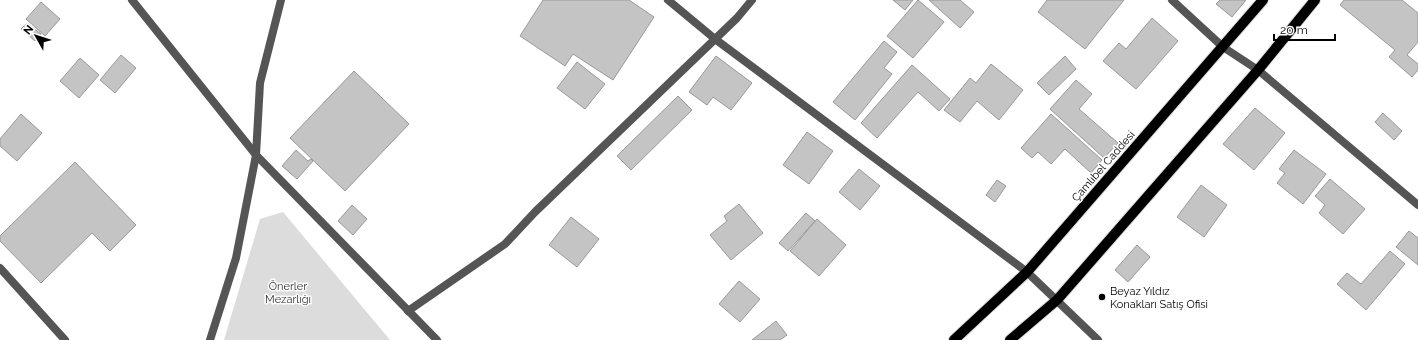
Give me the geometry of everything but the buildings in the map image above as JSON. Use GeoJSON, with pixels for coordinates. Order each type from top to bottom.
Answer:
{"type":"FeatureCollection","features":[{"type":"Feature","properties":{"kind":"main road","name":"Çamlıbel Caddesi"},"geometry":{"type":"LineString","coordinates":[[954,340],[1027,272],[1263,0]]}},
{"type":"Feature","properties":{"kind":"main road"},"geometry":{"type":"LineString","coordinates":[[1010,340],[1057,300],[1258,70],[1315,0]]}},
{"type":"Feature","properties":{"kind":"street"},"geometry":{"type":"LineString","coordinates":[[132,0],[256,155],[438,340]]}},
{"type":"Feature","properties":{"kind":"street"},"geometry":{"type":"LineString","coordinates":[[210,340],[236,258],[256,155],[260,83],[281,0]]}},
{"type":"Feature","properties":{"kind":"street"},"geometry":{"type":"LineString","coordinates":[[668,0],[715,39],[1027,272],[1098,340]]}},
{"type":"Feature","properties":{"kind":"street"},"geometry":{"type":"LineString","coordinates":[[408,311],[505,244],[535,212],[715,39],[752,0]]}},
{"type":"Feature","properties":{"kind":"street"},"geometry":{"type":"LineString","coordinates":[[1172,0],[1223,47],[1258,70],[1418,205]]}},
{"type":"Feature","properties":{"kind":"street"},"geometry":{"type":"LineString","coordinates":[[0,268],[65,340]]}},
{"type":"Feature","properties":{"kind":"green space","name":"Önerler Mezarlığı"},"geometry":{"type":"Polygon","coordinates":[[[283,212],[390,340],[224,340],[260,219],[283,212]]]}},
{"type":"Feature","properties":{"kind":"place","name":"Beyaz Yıldız Konakları Satış Ofisi"},"geometry":{"type":"Point","coordinates":[1102,297]}}]}
